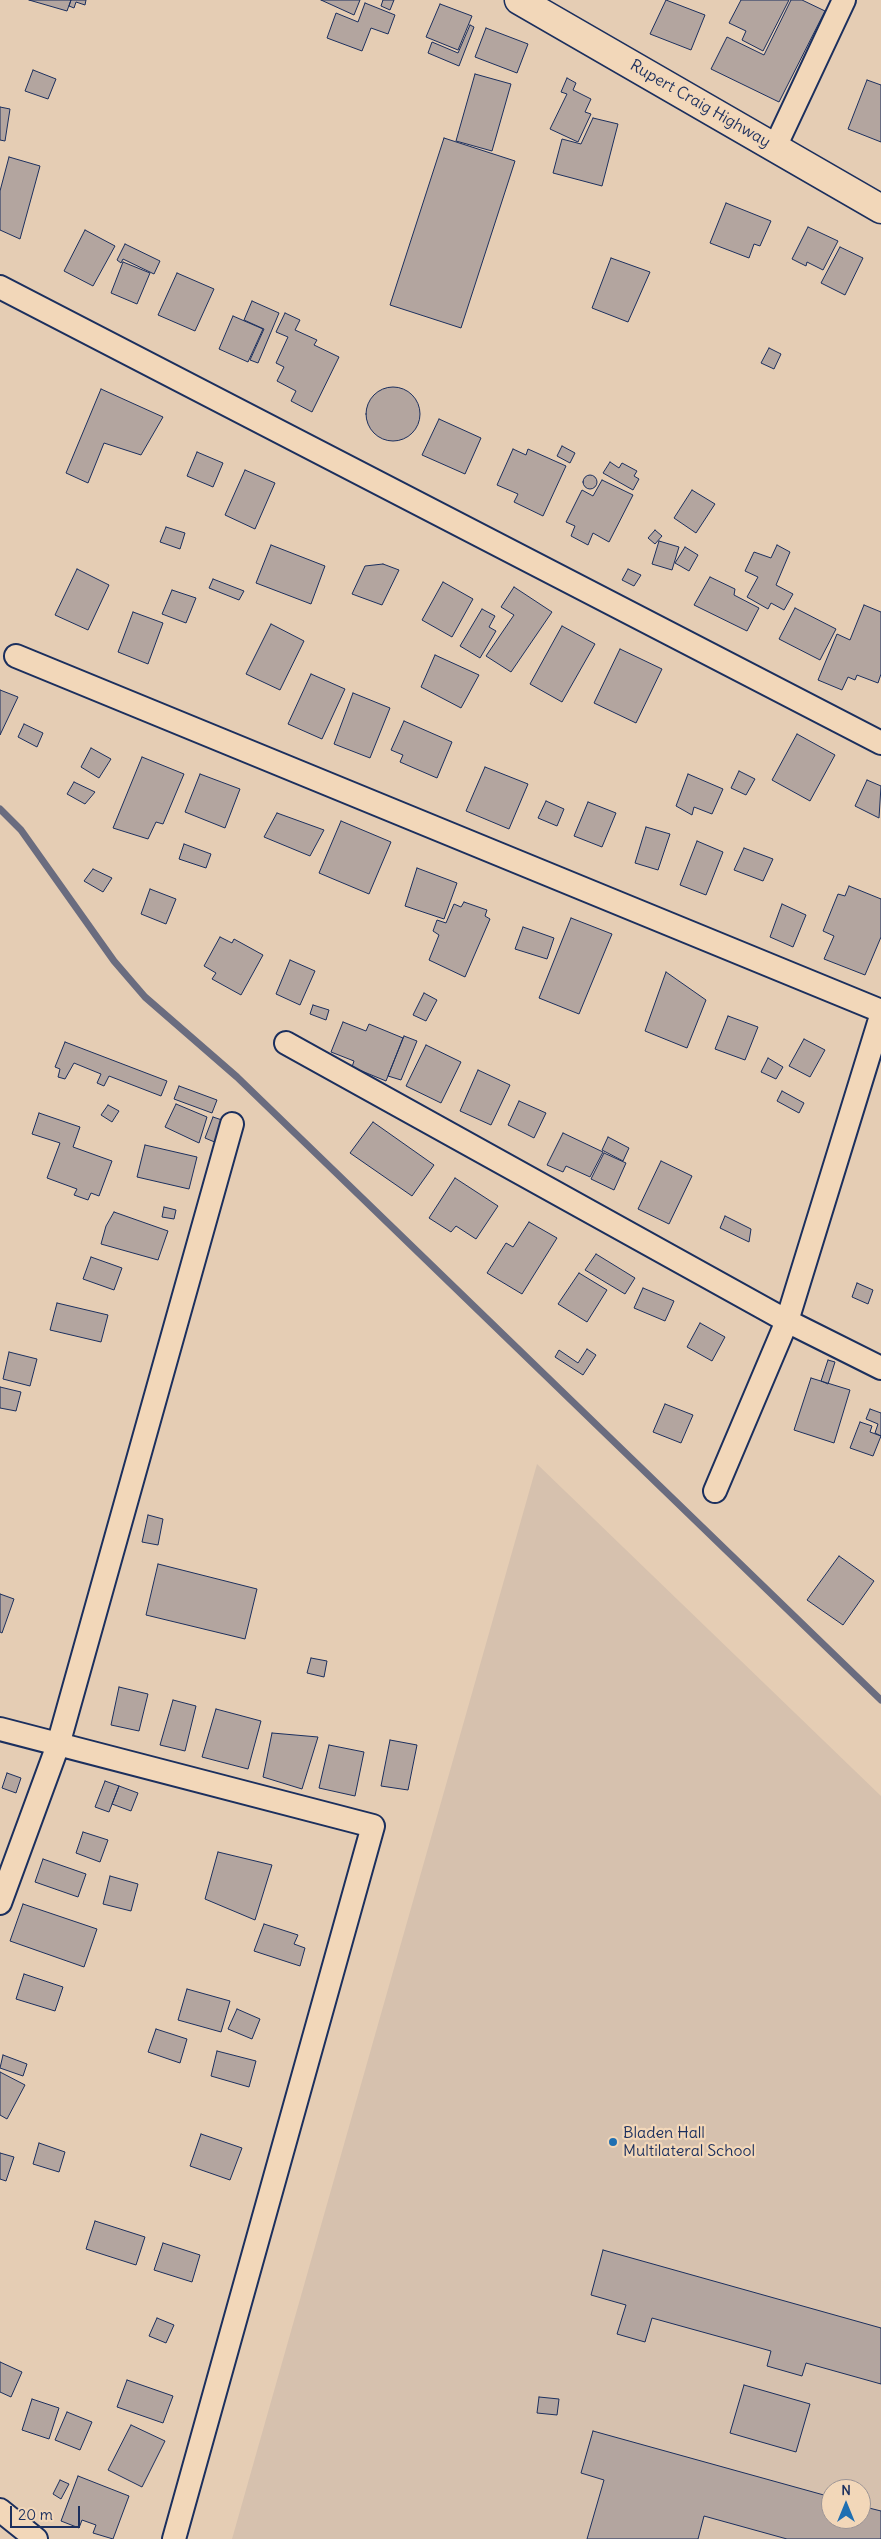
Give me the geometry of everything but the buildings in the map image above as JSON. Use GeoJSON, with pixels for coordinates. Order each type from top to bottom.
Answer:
{"type":"FeatureCollection","features":[{"type":"Feature","properties":{"kind":"main road","name":"Rupert Craig Highway"},"geometry":{"type":"LineString","coordinates":[[519,0],[881,209]]}},
{"type":"Feature","properties":{"kind":"street"},"geometry":{"type":"LineString","coordinates":[[775,147],[844,0]]}},
{"type":"Feature","properties":{"kind":"street"},"geometry":{"type":"LineString","coordinates":[[0,288],[881,743]]}},
{"type":"Feature","properties":{"kind":"street"},"geometry":{"type":"LineString","coordinates":[[16,656],[881,1011]]}},
{"type":"Feature","properties":{"kind":"street"},"geometry":{"type":"LineString","coordinates":[[715,1491],[787,1321],[881,1016]]}},
{"type":"Feature","properties":{"kind":"street"},"geometry":{"type":"LineString","coordinates":[[286,1043],[787,1321],[881,1368]]}},
{"type":"Feature","properties":{"kind":"street"},"geometry":{"type":"LineString","coordinates":[[0,1903],[58,1745],[232,1124]]}},
{"type":"Feature","properties":{"kind":"street"},"geometry":{"type":"LineString","coordinates":[[0,1729],[373,1826],[174,2539]]}},
{"type":"Feature","properties":{"kind":"street"},"geometry":{"type":"LineString","coordinates":[[0,2510],[36,2539]]}},
{"type":"Feature","properties":{"kind":"shaded area","name":"Bladen Hall Multilateral School"},"geometry":{"type":"Polygon","coordinates":[[[537,1464],[881,1796],[881,2539],[232,2539],[537,1464]]]}},
{"type":"Feature","properties":{"kind":"waterway"},"geometry":{"type":"LineString","coordinates":[[0,809],[21,830],[114,961],[145,997],[237,1077],[881,1700]]}},
{"type":"Feature","properties":{"kind":"place","name":"Bladen Hall Multilateral School"},"geometry":{"type":"Point","coordinates":[613,2142]}}]}
